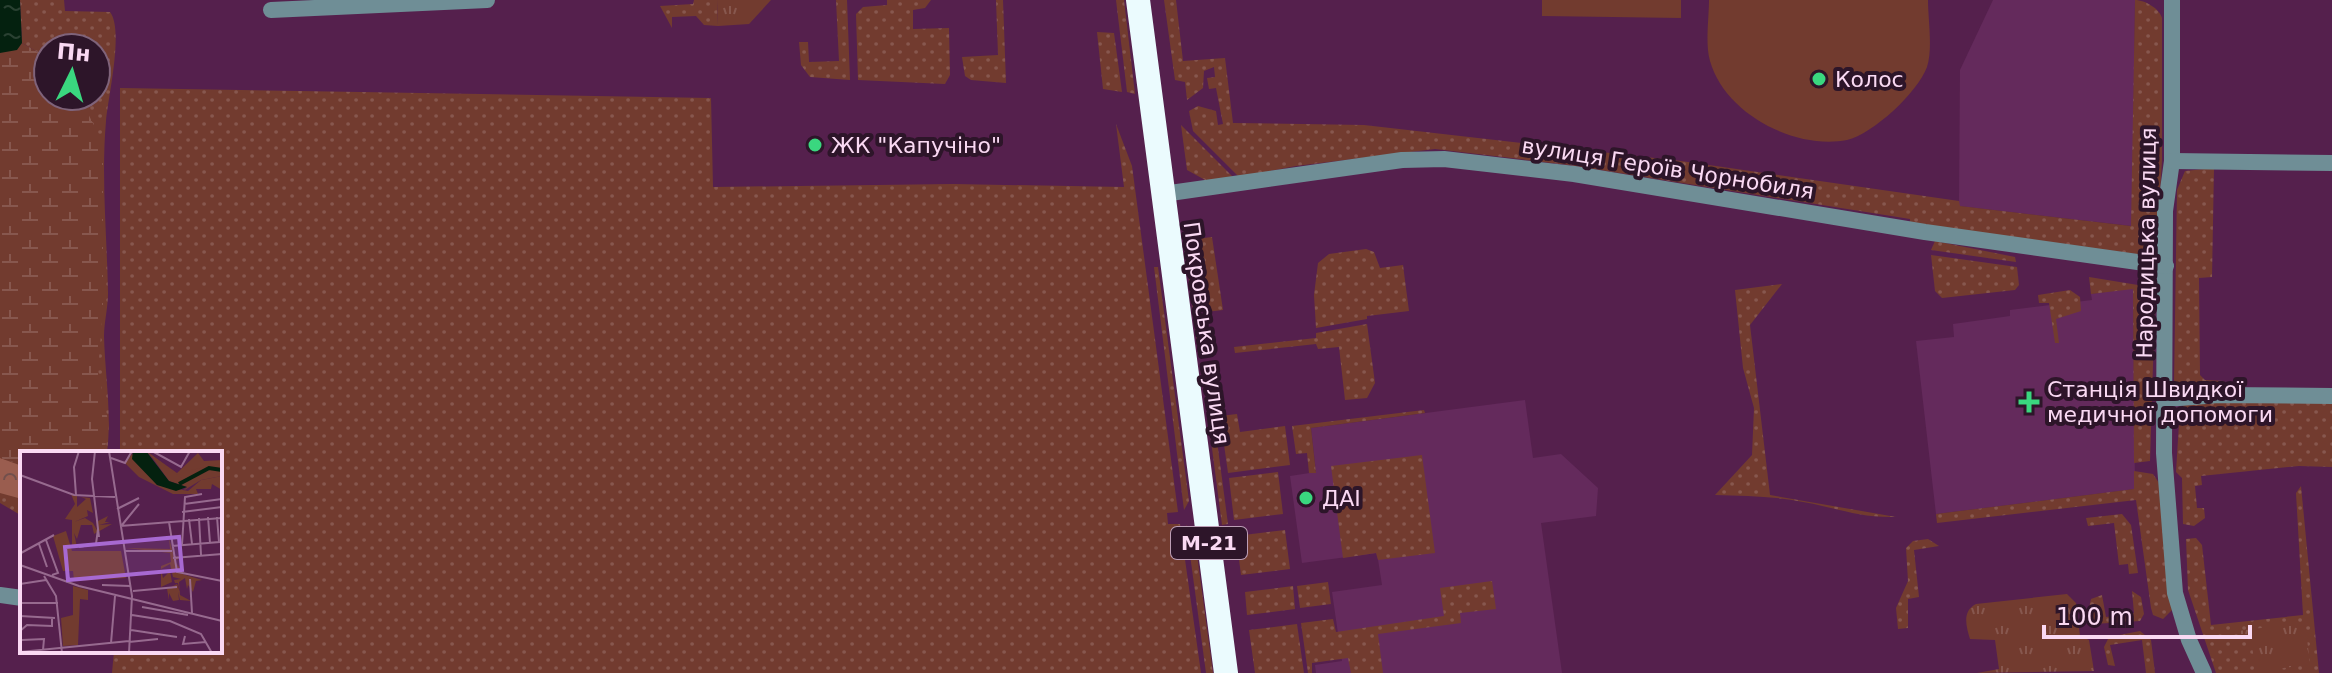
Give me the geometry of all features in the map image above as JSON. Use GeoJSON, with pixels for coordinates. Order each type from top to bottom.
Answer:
{"type":"FeatureCollection","features":[{"type":"Feature","properties":{"kind":"highway","name":"Покровська вулиця"},"geometry":{"type":"LineString","coordinates":[[1138,0],[1226,673]]}},
{"type":"Feature","properties":{"kind":"street"},"geometry":{"type":"LineString","coordinates":[[271,10],[487,0]]}},
{"type":"Feature","properties":{"kind":"street","name":"Народицька вулиця"},"geometry":{"type":"LineString","coordinates":[[2172,0],[2172,161],[2165,211],[2164,453],[2175,593],[2189,640],[2204,673]]}},
{"type":"Feature","properties":{"kind":"street","name":"вулиця Героїв Чорнобиля"},"geometry":{"type":"LineString","coordinates":[[1163,194],[1402,160],[1444,159],[1574,174],[1925,232],[2166,266]]}},
{"type":"Feature","properties":{"kind":"street"},"geometry":{"type":"LineString","coordinates":[[2172,161],[2332,163]]}},
{"type":"Feature","properties":{"kind":"street"},"geometry":{"type":"LineString","coordinates":[[2166,399],[2219,395],[2332,396]]}},
{"type":"Feature","properties":{"kind":"street"},"geometry":{"type":"LineString","coordinates":[[0,595],[20,598]]}},
{"type":"Feature","properties":{"kind":"shaded area"},"geometry":{"type":"Polygon","coordinates":[[[1993,0],[2135,0],[2132,226],[1959,206],[1960,70],[1993,0]]]}},
{"type":"Feature","properties":{"kind":"shaded area","name":"Станція Швидкої медичної допомоги"},"geometry":{"type":"Polygon","coordinates":[[[2133,288],[2135,489],[1936,514],[1916,341],[1954,337],[1953,324],[2010,316],[2010,310],[2092,300],[2091,294],[2133,288]]]}},
{"type":"Feature","properties":{"kind":"shaded area"},"geometry":{"type":"Polygon","coordinates":[[[1525,400],[1533,458],[1561,454],[1598,488],[1596,516],[1541,523],[1562,673],[1316,673],[1315,665],[1342,661],[1332,592],[1382,585],[1377,553],[1302,563],[1290,476],[1316,472],[1311,428],[1525,400]]]}},
{"type":"Feature","properties":{"kind":"green space"},"geometry":{"type":"Polygon","coordinates":[[[0,0],[16,0],[22,43],[32,49],[32,112],[87,112],[103,143],[103,309],[98,370],[109,426],[104,451],[20,451],[20,463],[0,458],[0,0]]]}},
{"type":"Feature","properties":{"kind":"green space"},"geometry":{"type":"Polygon","coordinates":[[[20,0],[64,0],[65,11],[110,12],[114,21],[116,33],[112,78],[112,32],[32,32],[32,49],[22,43],[20,0]]]}},
{"type":"Feature","properties":{"kind":"green space"},"geometry":{"type":"Polygon","coordinates":[[[694,0],[717,0],[718,26],[704,25],[696,16],[672,17],[672,28],[660,6],[693,4],[694,0]]]}},
{"type":"Feature","properties":{"kind":"green space"},"geometry":{"type":"Polygon","coordinates":[[[717,0],[771,0],[749,24],[718,26],[717,0]]]}},
{"type":"Feature","properties":{"kind":"green space"},"geometry":{"type":"Polygon","coordinates":[[[836,0],[847,0],[850,80],[810,77],[801,65],[799,42],[808,42],[809,62],[839,61],[836,0]]]}},
{"type":"Feature","properties":{"kind":"green space"},"geometry":{"type":"Polygon","coordinates":[[[887,0],[931,0],[925,8],[913,10],[913,29],[949,28],[950,75],[945,84],[858,80],[856,14],[863,7],[887,5],[887,0]]]}},
{"type":"Feature","properties":{"kind":"green space"},"geometry":{"type":"Polygon","coordinates":[[[996,0],[1003,0],[1006,83],[971,80],[965,76],[962,57],[998,55],[996,0]]]}},
{"type":"Feature","properties":{"kind":"green space"},"geometry":{"type":"Polygon","coordinates":[[[1116,0],[1124,0],[1135,94],[1127,92],[1116,0]]]}},
{"type":"Feature","properties":{"kind":"green space"},"geometry":{"type":"Polygon","coordinates":[[[1164,0],[1176,0],[1183,61],[1225,58],[1233,123],[1364,125],[1681,161],[1959,201],[1960,206],[2131,226],[2135,0],[2139,0],[2155,8],[2162,18],[2162,160],[2157,244],[2143,255],[1910,223],[1910,219],[1569,165],[1435,149],[1296,166],[1239,177],[1193,131],[1189,111],[1198,106],[1216,111],[1218,125],[1223,124],[1216,88],[1209,89],[1207,78],[1215,77],[1214,67],[1204,71],[1203,88],[1187,100],[1185,82],[1175,80],[1164,0]]]}},
{"type":"Feature","properties":{"kind":"green space"},"geometry":{"type":"Polygon","coordinates":[[[1542,0],[1681,0],[1681,18],[1542,16],[1542,0]]]}},
{"type":"Feature","properties":{"kind":"green space","name":"Колос"},"geometry":{"type":"Polygon","coordinates":[[[1709,0],[1928,0],[1930,43],[1927,67],[1905,100],[1858,136],[1827,142],[1785,133],[1746,112],[1718,80],[1710,61],[1707,39],[1709,0]]]}},
{"type":"Feature","properties":{"kind":"green space"},"geometry":{"type":"Polygon","coordinates":[[[1097,32],[1114,33],[1122,92],[1103,89],[1097,32]]]}},
{"type":"Feature","properties":{"kind":"green space"},"geometry":{"type":"Polygon","coordinates":[[[0,57],[32,83],[32,112],[107,112],[104,164],[108,293],[104,336],[109,409],[107,451],[20,451],[20,515],[0,503],[0,57]]]}},
{"type":"Feature","properties":{"kind":"green space"},"geometry":{"type":"Polygon","coordinates":[[[120,88],[711,98],[713,187],[953,184],[1124,187],[1116,124],[1132,166],[1178,512],[1167,513],[1168,524],[1180,524],[1201,673],[112,673],[114,653],[222,653],[222,451],[120,451],[120,88]]]}},
{"type":"Feature","properties":{"kind":"green space"},"geometry":{"type":"Polygon","coordinates":[[[1181,125],[1234,178],[1207,181],[1187,170],[1181,125]]]}},
{"type":"Feature","properties":{"kind":"green space"},"geometry":{"type":"Polygon","coordinates":[[[2214,168],[2212,277],[2199,278],[2200,375],[2205,380],[2224,381],[2222,387],[2180,390],[2174,384],[2177,190],[2185,171],[2214,168]]]}},
{"type":"Feature","properties":{"kind":"green space"},"geometry":{"type":"Polygon","coordinates":[[[1212,237],[1223,310],[1206,312],[1196,239],[1212,237]]]}},
{"type":"Feature","properties":{"kind":"green space"},"geometry":{"type":"Polygon","coordinates":[[[1184,240],[1190,240],[1204,352],[1197,342],[1184,240]]]}},
{"type":"Feature","properties":{"kind":"green space"},"geometry":{"type":"Polygon","coordinates":[[[1935,241],[2015,257],[2016,262],[1931,250],[1935,241]]]}},
{"type":"Feature","properties":{"kind":"green space"},"geometry":{"type":"Polygon","coordinates":[[[1366,249],[1374,252],[1380,268],[1403,265],[1409,311],[1367,316],[1367,319],[1316,328],[1314,295],[1318,263],[1329,254],[1366,249]]]}},
{"type":"Feature","properties":{"kind":"green space"},"geometry":{"type":"Polygon","coordinates":[[[1931,255],[2017,267],[2019,285],[2015,290],[1942,298],[1935,291],[1931,255]]]}},
{"type":"Feature","properties":{"kind":"green space"},"geometry":{"type":"Polygon","coordinates":[[[1154,267],[1158,267],[1189,501],[1184,510],[1154,267]]]}},
{"type":"Feature","properties":{"kind":"green space"},"geometry":{"type":"Polygon","coordinates":[[[2089,277],[2138,285],[2155,300],[2150,461],[2134,463],[2133,289],[2091,294],[2089,277]]]}},
{"type":"Feature","properties":{"kind":"green space"},"geometry":{"type":"Polygon","coordinates":[[[1782,284],[1750,325],[1770,495],[1896,517],[1860,514],[1781,499],[1715,495],[1752,455],[1754,408],[1743,368],[1735,290],[1782,284]]]}},
{"type":"Feature","properties":{"kind":"green space"},"geometry":{"type":"Polygon","coordinates":[[[2070,290],[2080,297],[2081,311],[2056,319],[2059,343],[2055,343],[2049,303],[2039,303],[2038,295],[2070,290]]]}},
{"type":"Feature","properties":{"kind":"green space"},"geometry":{"type":"Polygon","coordinates":[[[1367,324],[1375,383],[1367,398],[1345,400],[1339,347],[1318,349],[1316,344],[1235,353],[1234,347],[1316,338],[1316,333],[1367,324]]]}},
{"type":"Feature","properties":{"kind":"green space"},"geometry":{"type":"Polygon","coordinates":[[[2332,400],[2332,467],[2299,466],[2201,476],[2202,485],[2195,486],[2197,508],[2204,508],[2205,518],[2194,526],[2183,524],[2182,478],[2176,472],[2180,407],[2189,402],[2332,400]]]}},
{"type":"Feature","properties":{"kind":"green space"},"geometry":{"type":"Polygon","coordinates":[[[1424,410],[1425,413],[1311,428],[1316,473],[1309,473],[1307,453],[1296,454],[1292,426],[1424,410]]]}},
{"type":"Feature","properties":{"kind":"green space"},"geometry":{"type":"Polygon","coordinates":[[[1237,414],[1240,432],[1285,426],[1290,465],[1228,473],[1220,416],[1237,414]]]}},
{"type":"Feature","properties":{"kind":"green space"},"geometry":{"type":"Polygon","coordinates":[[[1214,418],[1228,524],[1222,525],[1209,425],[1214,418]]]}},
{"type":"Feature","properties":{"kind":"green space"},"geometry":{"type":"Polygon","coordinates":[[[1422,455],[1435,553],[1378,560],[1376,553],[1343,558],[1331,466],[1422,455]]]}},
{"type":"Feature","properties":{"kind":"green space"},"geometry":{"type":"Polygon","coordinates":[[[0,458],[20,465],[20,498],[0,493],[0,458]]]}},
{"type":"Feature","properties":{"kind":"green space"},"geometry":{"type":"Polygon","coordinates":[[[2134,471],[2153,474],[2159,483],[2172,610],[2163,619],[2153,615],[2151,608],[2136,500],[1937,523],[1936,514],[2134,489],[2134,471]]]}},
{"type":"Feature","properties":{"kind":"green space"},"geometry":{"type":"Polygon","coordinates":[[[1278,472],[1283,514],[1234,520],[1229,478],[1278,472]]]}},
{"type":"Feature","properties":{"kind":"green space"},"geometry":{"type":"Polygon","coordinates":[[[2301,486],[2319,673],[2216,673],[2188,590],[2186,539],[2196,538],[2202,545],[2211,625],[2303,615],[2296,493],[2301,486]]]}},
{"type":"Feature","properties":{"kind":"green space"},"geometry":{"type":"Polygon","coordinates":[[[2122,514],[2131,525],[2138,573],[2129,574],[2128,564],[2119,565],[2114,523],[2088,526],[2086,518],[2122,514]]]}},
{"type":"Feature","properties":{"kind":"green space"},"geometry":{"type":"Polygon","coordinates":[[[1186,525],[1194,533],[1213,673],[1206,673],[1186,525]]]}},
{"type":"Feature","properties":{"kind":"green space"},"geometry":{"type":"Polygon","coordinates":[[[1285,530],[1290,569],[1241,575],[1236,536],[1285,530]]]}},
{"type":"Feature","properties":{"kind":"green space"},"geometry":{"type":"Polygon","coordinates":[[[1928,539],[1939,546],[1914,550],[1919,597],[1908,599],[1908,628],[1898,629],[1896,608],[1908,581],[1906,548],[1913,541],[1928,539]]]}},
{"type":"Feature","properties":{"kind":"green space"},"geometry":{"type":"Polygon","coordinates":[[[1492,581],[1496,609],[1460,613],[1461,623],[1378,634],[1383,673],[1351,673],[1348,658],[1312,663],[1312,673],[1308,673],[1301,623],[1333,619],[1336,632],[1444,616],[1440,588],[1492,581]]]}},
{"type":"Feature","properties":{"kind":"green space"},"geometry":{"type":"Polygon","coordinates":[[[1328,582],[1331,604],[1300,608],[1297,586],[1328,582]]]}},
{"type":"Feature","properties":{"kind":"green space"},"geometry":{"type":"Polygon","coordinates":[[[1293,586],[1295,609],[1247,615],[1245,592],[1293,586]]]}},
{"type":"Feature","properties":{"kind":"green space"},"geometry":{"type":"Polygon","coordinates":[[[2132,591],[2141,597],[2144,614],[2140,621],[2094,624],[2088,612],[2091,599],[2102,595],[2106,617],[2134,613],[2132,591]]]}},
{"type":"Feature","properties":{"kind":"green space"},"geometry":{"type":"Polygon","coordinates":[[[2067,594],[2076,603],[2080,636],[2089,640],[2094,671],[1977,673],[1999,669],[1995,640],[1970,639],[1966,619],[1972,607],[1976,604],[2067,594]]]}},
{"type":"Feature","properties":{"kind":"green space"},"geometry":{"type":"Polygon","coordinates":[[[2305,622],[2310,664],[2266,671],[2255,664],[2251,641],[2241,642],[2239,631],[2305,622]]]}},
{"type":"Feature","properties":{"kind":"green space"},"geometry":{"type":"Polygon","coordinates":[[[1297,624],[1304,673],[1255,673],[1249,630],[1297,624]]]}},
{"type":"Feature","properties":{"kind":"green space"},"geometry":{"type":"Polygon","coordinates":[[[2140,631],[2151,640],[2155,673],[2146,673],[2142,640],[2110,645],[2115,666],[2108,665],[2104,647],[2109,637],[2140,631]]]}},
{"type":"Feature","properties":{"kind":"water"},"geometry":{"type":"Polygon","coordinates":[[[0,0],[20,0],[22,43],[17,50],[0,53],[0,0]]]}},
{"type":"Feature","properties":{"kind":"place","name":"Колос"},"geometry":{"type":"Point","coordinates":[1819,79]}},
{"type":"Feature","properties":{"kind":"place","name":"ЖК \"Капучіно\""},"geometry":{"type":"Point","coordinates":[815,145]}},
{"type":"Feature","properties":{"kind":"place","name":"Станція Швидкої медичної допомоги"},"geometry":{"type":"Point","coordinates":[2029,402]}},
{"type":"Feature","properties":{"kind":"place","name":"ДАІ"},"geometry":{"type":"Point","coordinates":[1306,498]}}]}
